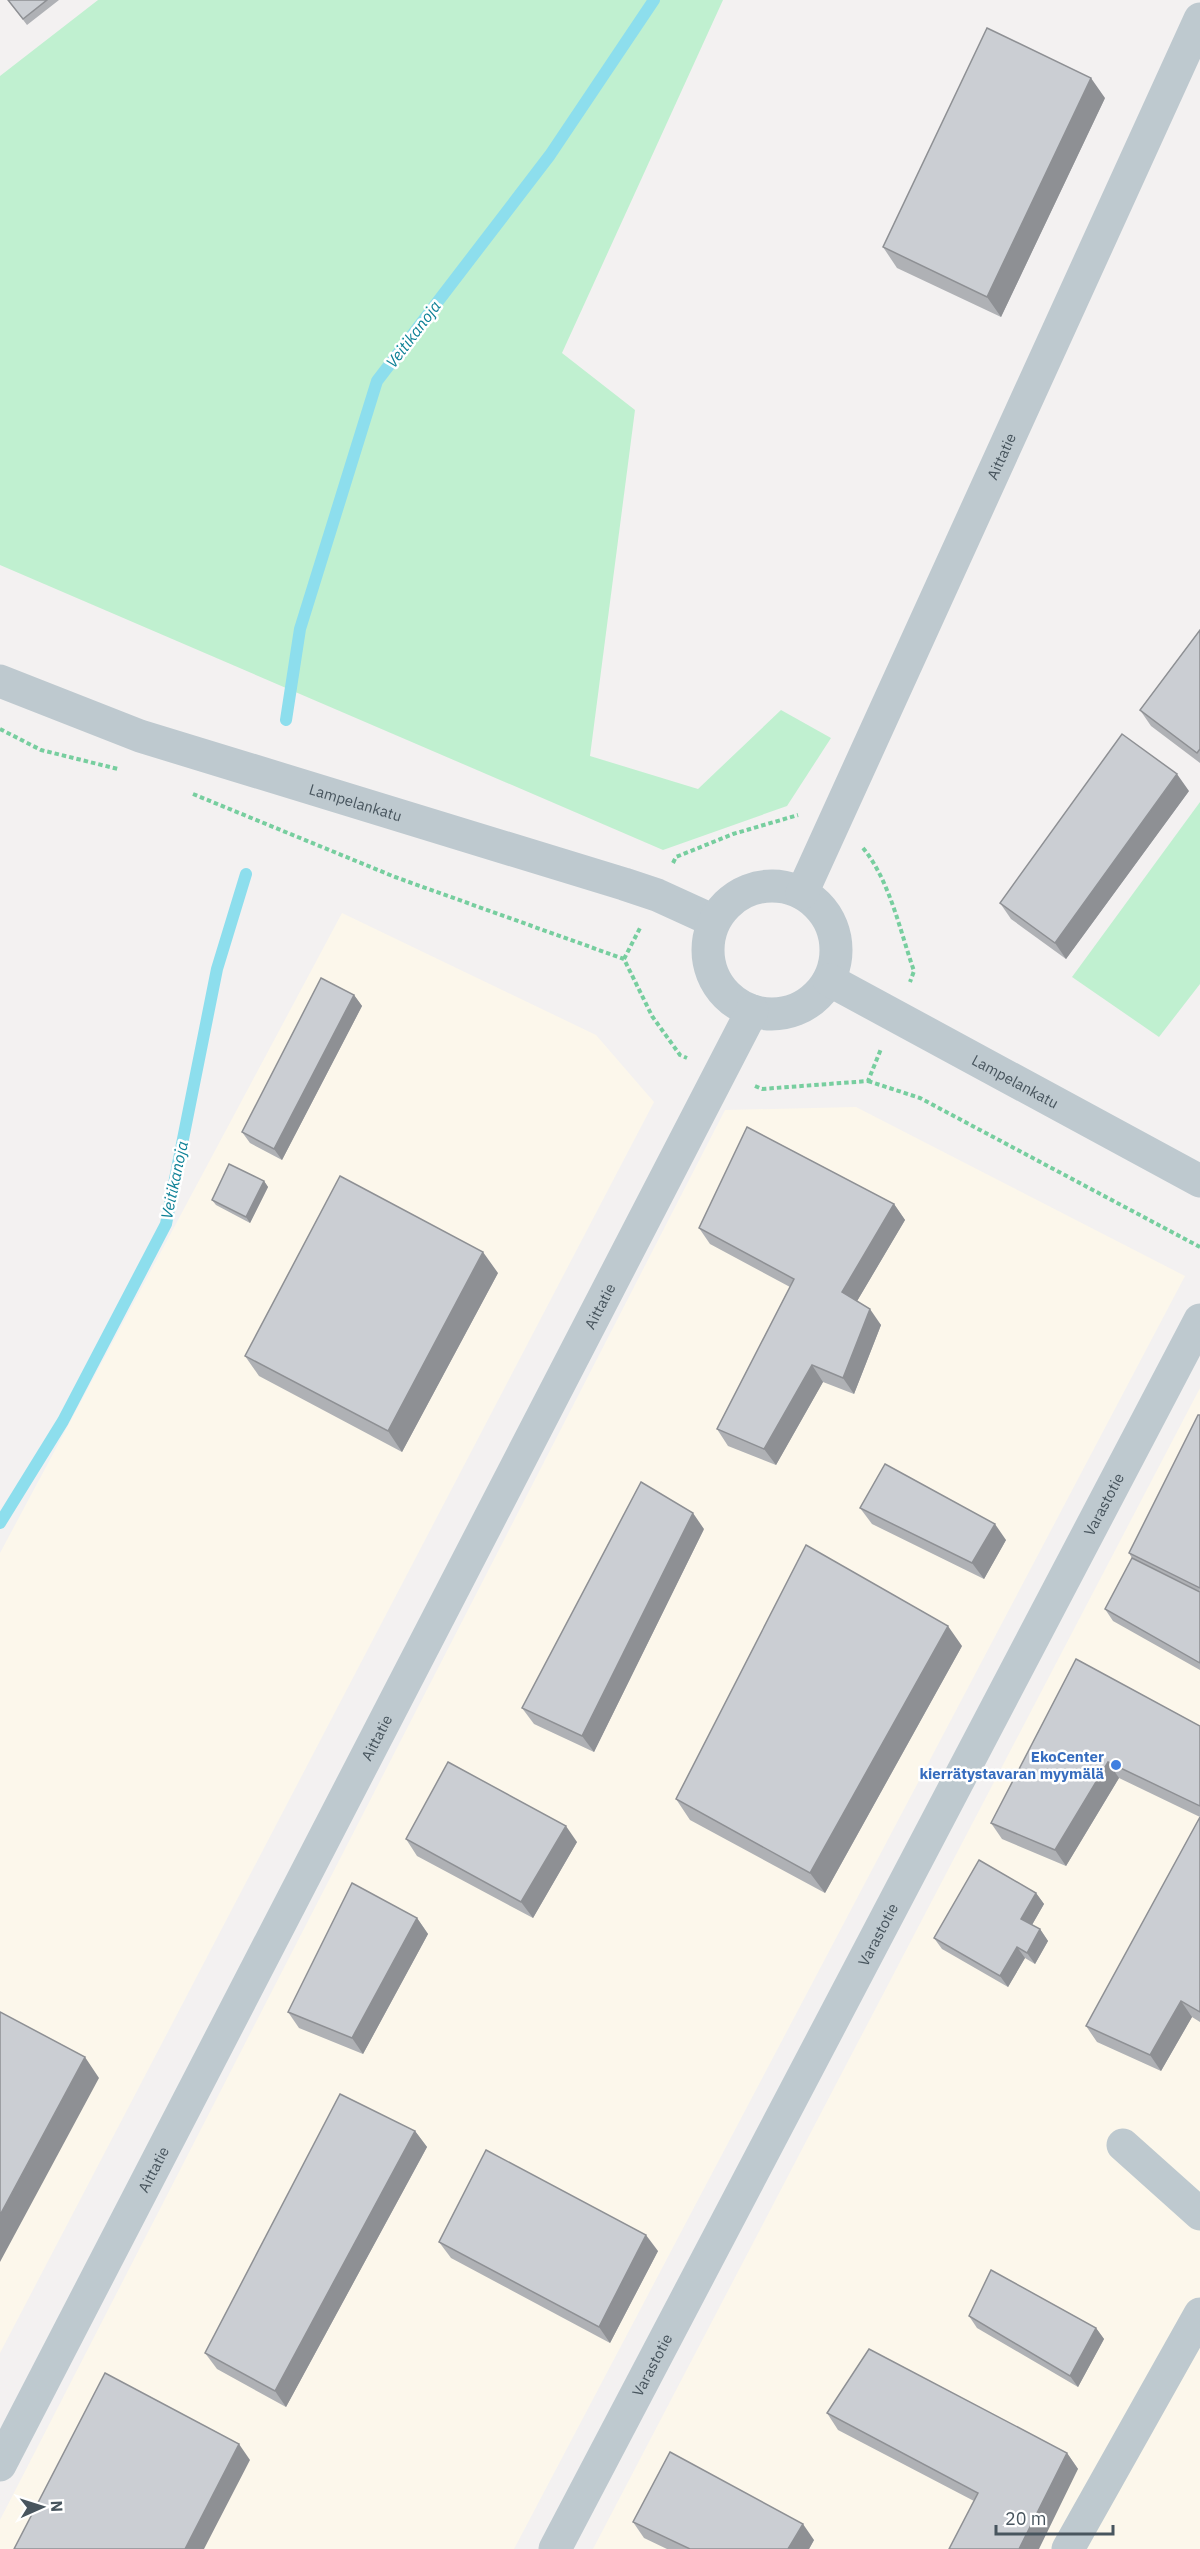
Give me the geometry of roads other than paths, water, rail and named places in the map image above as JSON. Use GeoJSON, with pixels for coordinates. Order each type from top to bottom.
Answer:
{"type":"FeatureCollection","features":[{"type":"Feature","properties":{"kind":"street","name":"Aittatie"},"geometry":{"type":"LineString","coordinates":[[802,893],[1200,19]]}},
{"type":"Feature","properties":{"kind":"street","name":"Lampelankatu"},"geometry":{"type":"LineString","coordinates":[[0,681],[140,736],[657,895],[714,921]]}},
{"type":"Feature","properties":{"kind":"street"},"geometry":{"type":"LineString","coordinates":[[762,886],[783,886],[802,893],[819,905],[830,922],[836,941],[836,961],[829,980],[815,998],[797,1010],[775,1014],[752,1011],[733,1001],[718,985],[709,965],[708,942],[714,921],[726,904],[742,892],[762,886]]}},
{"type":"Feature","properties":{"kind":"street","name":"Lampelankatu"},"geometry":{"type":"LineString","coordinates":[[829,980],[1200,1181]]}},
{"type":"Feature","properties":{"kind":"street","name":"Aittatie"},"geometry":{"type":"LineString","coordinates":[[0,2464],[752,1011]]}},
{"type":"Feature","properties":{"kind":"street","name":"Varastotie"},"geometry":{"type":"LineString","coordinates":[[555,2549],[1200,1320]]}},
{"type":"Feature","properties":{"kind":"street"},"geometry":{"type":"LineString","coordinates":[[1123,2145],[1200,2214]]}},
{"type":"Feature","properties":{"kind":"street"},"geometry":{"type":"LineString","coordinates":[[1068,2549],[1200,2314]]}},
{"type":"Feature","properties":{"kind":"waterway","name":"Veitikanoja"},"geometry":{"type":"LineString","coordinates":[[286,720],[300,629],[377,381],[550,155],[654,0]]}},
{"type":"Feature","properties":{"kind":"waterway","name":"Veitikanoja"},"geometry":{"type":"LineString","coordinates":[[0,1523],[63,1421],[166,1224],[217,969],[246,874]]}},
{"type":"Feature","properties":{"kind":"place","name":"EkoCenter kierrätystavaran myymälä"},"geometry":{"type":"Point","coordinates":[1116,1765]}}]}
